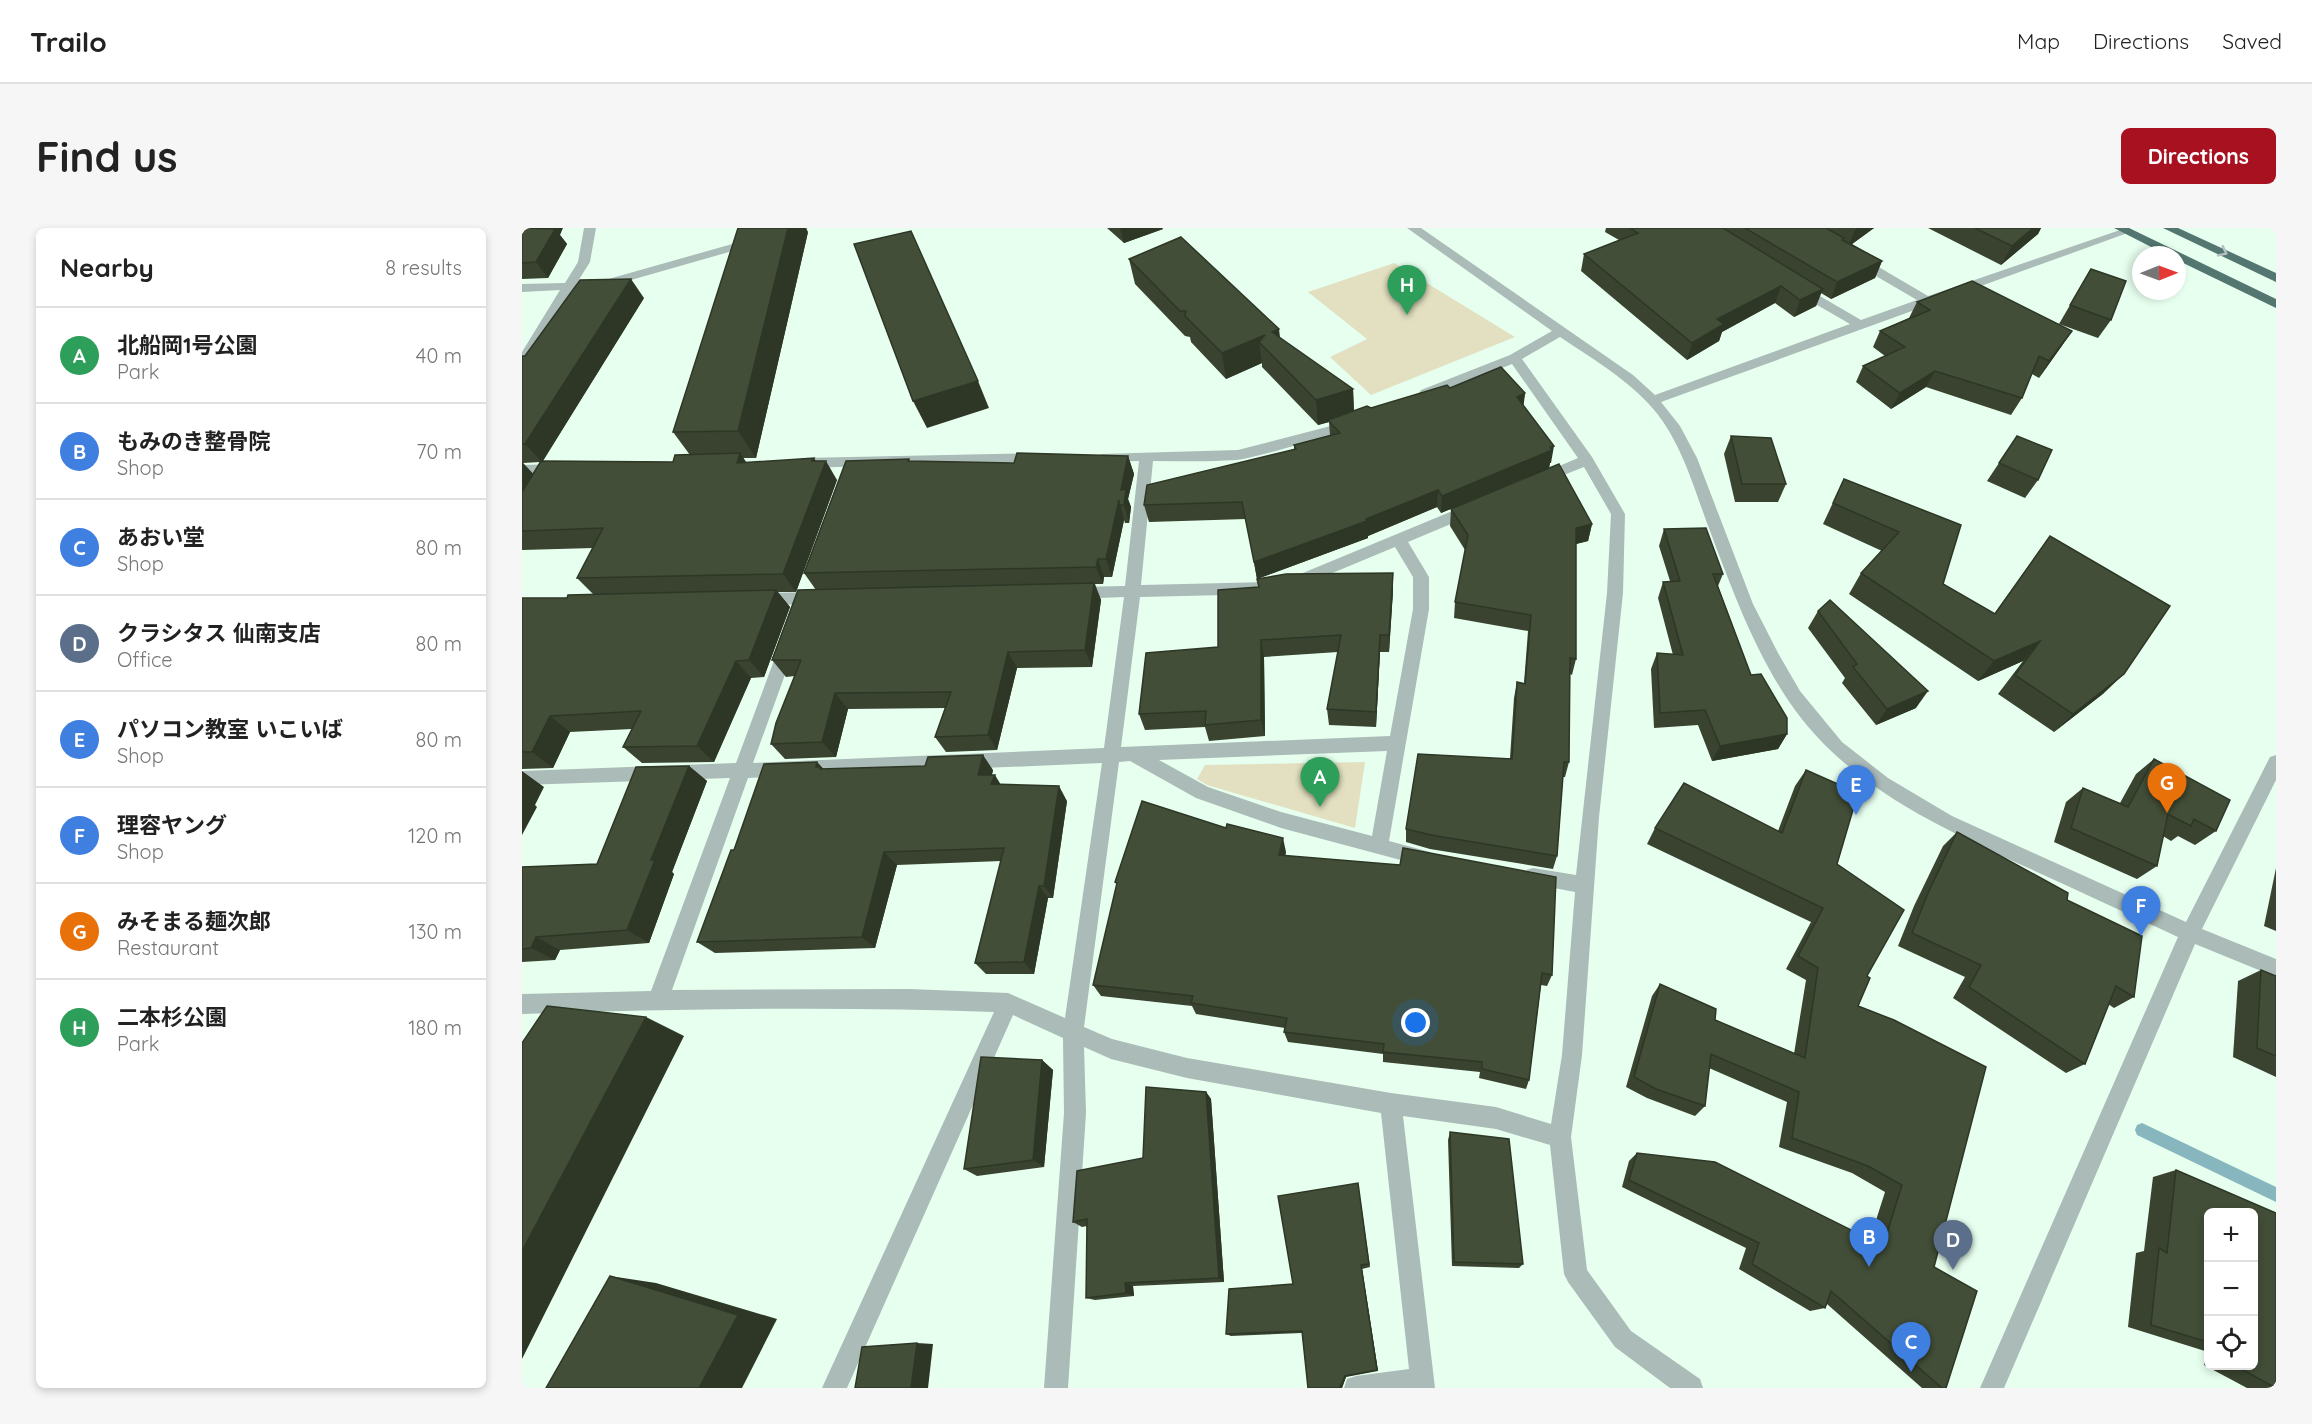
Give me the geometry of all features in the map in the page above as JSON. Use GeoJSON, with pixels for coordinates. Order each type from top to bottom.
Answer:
{"type":"FeatureCollection","features":[{"type":"Feature","properties":{"kind":"highway"},"geometry":{"type":"LineString","coordinates":[[2169,228],[2276,278]]}},
{"type":"Feature","properties":{"kind":"highway"},"geometry":{"type":"LineString","coordinates":[[2123,230],[2158,246]]}},
{"type":"Feature","properties":{"kind":"highway"},"geometry":{"type":"LineString","coordinates":[[2186,259],[2276,304]]}},
{"type":"Feature","properties":{"kind":"street"},"geometry":{"type":"LineString","coordinates":[[522,362],[584,262],[590,228]]}},
{"type":"Feature","properties":{"kind":"street"},"geometry":{"type":"LineString","coordinates":[[752,243],[754,228]]}},
{"type":"Feature","properties":{"kind":"street"},"geometry":{"type":"LineString","coordinates":[[522,288],[568,291],[802,228]]}},
{"type":"Feature","properties":{"kind":"street"},"geometry":{"type":"LineString","coordinates":[[1413,228],[1628,378],[1653,400],[1676,429],[1690,458],[1745,604],[1770,656],[1794,696],[1836,747],[1882,783],[1946,822],[2190,933],[2276,968]]}},
{"type":"Feature","properties":{"kind":"street"},"geometry":{"type":"LineString","coordinates":[[1653,400],[2123,230]]}},
{"type":"Feature","properties":{"kind":"street"},"geometry":{"type":"LineString","coordinates":[[1841,250],[1927,301]]}},
{"type":"Feature","properties":{"kind":"street"},"geometry":{"type":"LineString","coordinates":[[1782,279],[1860,326]]}},
{"type":"Feature","properties":{"kind":"street"},"geometry":{"type":"LineString","coordinates":[[1411,399],[1515,358],[1561,332]]}},
{"type":"Feature","properties":{"kind":"street"},"geometry":{"type":"LineString","coordinates":[[1515,358],[1587,460],[1618,514],[1615,593],[1585,885],[1572,1055],[1560,1137],[1576,1274],[1623,1339],[1691,1388]]}},
{"type":"Feature","properties":{"kind":"street"},"geometry":{"type":"LineString","coordinates":[[1090,458],[1238,455],[1332,430],[1362,418]]}},
{"type":"Feature","properties":{"kind":"street"},"geometry":{"type":"LineString","coordinates":[[1056,1388],[1075,1113],[1073,1033],[1133,591],[1146,457]]}},
{"type":"Feature","properties":{"kind":"street"},"geometry":{"type":"LineString","coordinates":[[793,463],[1056,458]]}},
{"type":"Feature","properties":{"kind":"street"},"geometry":{"type":"LineString","coordinates":[[1532,484],[1587,460]]}},
{"type":"Feature","properties":{"kind":"street"},"geometry":{"type":"LineString","coordinates":[[845,483],[853,462]]}},
{"type":"Feature","properties":{"kind":"street"},"geometry":{"type":"LineString","coordinates":[[522,470],[579,468]]}},
{"type":"Feature","properties":{"kind":"street"},"geometry":{"type":"LineString","coordinates":[[544,487],[555,469]]}},
{"type":"Feature","properties":{"kind":"street"},"geometry":{"type":"LineString","coordinates":[[1055,593],[1268,588],[1300,580],[1487,502]]}},
{"type":"Feature","properties":{"kind":"street"},"geometry":{"type":"LineString","coordinates":[[1379,846],[1421,609],[1421,577],[1399,540]]}},
{"type":"Feature","properties":{"kind":"street"},"geometry":{"type":"LineString","coordinates":[[658,1000],[812,577]]}},
{"type":"Feature","properties":{"kind":"street"},"geometry":{"type":"LineString","coordinates":[[748,600],[839,597]]}},
{"type":"Feature","properties":{"kind":"street"},"geometry":{"type":"LineString","coordinates":[[522,778],[1397,743]]}},
{"type":"Feature","properties":{"kind":"street"},"geometry":{"type":"LineString","coordinates":[[1132,754],[1202,793],[1281,820],[1442,861]]}},
{"type":"Feature","properties":{"kind":"street"},"geometry":{"type":"LineString","coordinates":[[1992,1388],[2190,933],[2276,762]]}},
{"type":"Feature","properties":{"kind":"street"},"geometry":{"type":"LineString","coordinates":[[1519,874],[1585,885]]}},
{"type":"Feature","properties":{"kind":"street"},"geometry":{"type":"LineString","coordinates":[[522,1004],[658,1000],[898,999],[1008,1003],[1111,1049],[1187,1068],[1391,1104],[1496,1118],[1560,1137]]}},
{"type":"Feature","properties":{"kind":"street"},"geometry":{"type":"LineString","coordinates":[[834,1388],[1008,1003]]}},
{"type":"Feature","properties":{"kind":"street"},"geometry":{"type":"LineString","coordinates":[[1356,1388],[1423,1384],[1391,1104]]}},
{"type":"Feature","properties":{"kind":"shaded area"},"geometry":{"type":"Polygon","coordinates":[[[1394,263],[1515,337],[1371,395],[1330,357],[1367,339],[1308,292],[1394,263]]]}},
{"type":"Feature","properties":{"kind":"shaded area"},"geometry":{"type":"Polygon","coordinates":[[[1365,762],[1355,828],[1207,785],[1197,779],[1205,765],[1365,762]]]}},
{"type":"Feature","properties":{"kind":"building"},"geometry":{"type":"Polygon","coordinates":[[[522,228],[555,229],[536,262],[522,263],[522,228]]]}},
{"type":"Feature","properties":{"kind":"building"},"geometry":{"type":"Polygon","coordinates":[[[738,228],[788,228],[738,431],[673,432],[738,228]]]}},
{"type":"Feature","properties":{"kind":"building"},"geometry":{"type":"Polygon","coordinates":[[[1630,228],[1723,228],[1823,289],[1800,300],[1781,286],[1717,319],[1724,324],[1692,343],[1584,254],[1638,233],[1630,228]]]}},
{"type":"Feature","properties":{"kind":"building"},"geometry":{"type":"Polygon","coordinates":[[[1745,228],[1826,228],[1844,238],[1842,240],[1882,261],[1837,282],[1745,228]]]}},
{"type":"Feature","properties":{"kind":"building"},"geometry":{"type":"Polygon","coordinates":[[[1975,228],[2033,228],[2012,246],[1975,228]]]}},
{"type":"Feature","properties":{"kind":"building"},"geometry":{"type":"Polygon","coordinates":[[[911,231],[978,381],[913,401],[854,244],[911,231]]]}},
{"type":"Feature","properties":{"kind":"building"},"geometry":{"type":"Polygon","coordinates":[[[1181,237],[1279,329],[1272,332],[1353,389],[1316,400],[1259,342],[1265,335],[1222,353],[1185,316],[1186,311],[1180,311],[1129,259],[1181,237]]]}},
{"type":"Feature","properties":{"kind":"building"},"geometry":{"type":"Polygon","coordinates":[[[2091,269],[2126,281],[2111,320],[2070,305],[2091,269]]]}},
{"type":"Feature","properties":{"kind":"building"},"geometry":{"type":"Polygon","coordinates":[[[631,279],[525,444],[522,444],[522,356],[525,356],[580,280],[631,279]]]}},
{"type":"Feature","properties":{"kind":"building"},"geometry":{"type":"Polygon","coordinates":[[[1972,281],[2072,331],[2049,361],[2039,356],[2022,398],[1935,371],[1900,393],[1863,366],[1905,347],[1880,331],[1930,310],[1917,302],[1972,281]]]}},
{"type":"Feature","properties":{"kind":"building"},"geometry":{"type":"Polygon","coordinates":[[[1501,367],[1525,393],[1517,397],[1554,446],[1550,447],[1552,450],[1442,496],[1438,490],[1366,519],[1367,521],[1254,562],[1242,502],[1144,505],[1147,485],[1296,449],[1294,445],[1340,433],[1328,420],[1367,406],[1371,408],[1447,385],[1450,388],[1501,367]]]}},
{"type":"Feature","properties":{"kind":"building"},"geometry":{"type":"Polygon","coordinates":[[[1731,436],[1771,438],[1786,484],[1742,484],[1731,436]]]}},
{"type":"Feature","properties":{"kind":"building"},"geometry":{"type":"Polygon","coordinates":[[[2017,436],[2052,450],[2038,480],[1999,463],[2017,436]]]}},
{"type":"Feature","properties":{"kind":"building"},"geometry":{"type":"Polygon","coordinates":[[[740,453],[737,463],[814,458],[812,461],[826,461],[783,574],[577,578],[603,528],[522,531],[522,492],[541,461],[673,462],[675,455],[740,453]]]}},
{"type":"Feature","properties":{"kind":"building"},"geometry":{"type":"Polygon","coordinates":[[[1017,453],[1128,456],[1121,490],[1126,489],[1124,505],[1119,505],[1119,500],[1106,559],[1098,559],[1096,567],[804,573],[846,461],[909,459],[908,461],[1014,463],[1017,453]]]}},
{"type":"Feature","properties":{"kind":"building"},"geometry":{"type":"Polygon","coordinates":[[[1559,464],[1592,524],[1576,528],[1576,659],[1570,658],[1569,762],[1564,762],[1557,856],[1406,829],[1418,754],[1512,759],[1517,682],[1525,684],[1531,615],[1455,602],[1468,535],[1451,509],[1559,464]]]}},
{"type":"Feature","properties":{"kind":"building"},"geometry":{"type":"Polygon","coordinates":[[[1844,479],[1961,525],[1943,584],[1995,614],[2050,536],[2170,606],[2124,674],[2073,714],[2015,675],[2040,641],[1994,661],[1861,573],[1899,532],[1833,503],[1844,479]]]}},
{"type":"Feature","properties":{"kind":"building"},"geometry":{"type":"Polygon","coordinates":[[[1706,528],[1723,574],[1713,574],[1751,675],[1761,674],[1787,718],[1787,734],[1720,746],[1705,710],[1660,713],[1657,653],[1683,655],[1663,582],[1680,581],[1664,529],[1706,528]]]}},
{"type":"Feature","properties":{"kind":"building"},"geometry":{"type":"Polygon","coordinates":[[[1393,573],[1389,635],[1380,635],[1376,712],[1327,709],[1341,635],[1261,640],[1261,720],[1205,725],[1206,711],[1139,714],[1146,653],[1218,647],[1218,590],[1259,587],[1257,579],[1286,574],[1393,573]]]}},
{"type":"Feature","properties":{"kind":"building"},"geometry":{"type":"Polygon","coordinates":[[[1094,583],[1085,650],[1008,652],[988,735],[935,737],[951,692],[835,693],[822,742],[771,744],[776,723],[801,660],[772,660],[798,590],[1094,583]]]}},
{"type":"Feature","properties":{"kind":"building"},"geometry":{"type":"Polygon","coordinates":[[[776,590],[749,660],[736,661],[697,746],[623,747],[641,711],[550,716],[532,752],[522,752],[522,598],[776,590]]]}},
{"type":"Feature","properties":{"kind":"building"},"geometry":{"type":"Polygon","coordinates":[[[1830,600],[1928,691],[1887,709],[1853,667],[1857,664],[1818,611],[1830,600]]]}},
{"type":"Feature","properties":{"kind":"building"},"geometry":{"type":"Polygon","coordinates":[[[983,755],[978,775],[995,775],[991,784],[1059,786],[1044,886],[1039,886],[1024,962],[975,963],[1004,848],[884,852],[862,937],[697,942],[731,850],[734,850],[764,764],[817,762],[816,767],[820,769],[925,766],[928,757],[983,755]]]}},
{"type":"Feature","properties":{"kind":"building"},"geometry":{"type":"Polygon","coordinates":[[[2154,759],[2230,800],[2216,831],[2194,819],[2191,826],[2168,814],[2157,866],[2071,828],[2083,788],[2128,807],[2154,759]]]}},
{"type":"Feature","properties":{"kind":"building"},"geometry":{"type":"Polygon","coordinates":[[[689,766],[651,860],[655,860],[627,930],[536,937],[531,948],[522,949],[522,867],[597,864],[636,767],[689,766]]]}},
{"type":"Feature","properties":{"kind":"building"},"geometry":{"type":"Polygon","coordinates":[[[1806,770],[1858,793],[1837,864],[1904,910],[1867,976],[1870,978],[1858,1006],[1894,1020],[1986,1067],[1934,1267],[1977,1291],[1946,1388],[1942,1388],[1831,1291],[1825,1308],[1752,1264],[1759,1243],[1629,1180],[1637,1153],[1715,1162],[1883,1246],[1902,1185],[1868,1166],[1792,1138],[1799,1092],[1711,1054],[1705,1106],[1656,1089],[1634,1077],[1660,984],[1716,1009],[1715,1020],[1805,1058],[1818,968],[1798,956],[1823,908],[1655,828],[1684,783],[1782,833],[1806,770]]]}},
{"type":"Feature","properties":{"kind":"building"},"geometry":{"type":"Polygon","coordinates":[[[1142,801],[1226,828],[1227,824],[1283,838],[1279,855],[1400,865],[1403,848],[1556,877],[1552,975],[1542,973],[1529,1080],[1482,1069],[1482,1062],[1383,1052],[1384,1044],[1284,1032],[1287,1018],[1191,1003],[1193,996],[1093,985],[1117,883],[1115,882],[1142,801]]]}},
{"type":"Feature","properties":{"kind":"building"},"geometry":{"type":"Polygon","coordinates":[[[1957,832],[2068,893],[2067,900],[2142,936],[2134,997],[2116,986],[2085,1064],[1969,987],[1981,965],[1912,933],[1957,832]]]}},
{"type":"Feature","properties":{"kind":"building"},"geometry":{"type":"Polygon","coordinates":[[[2261,970],[2276,976],[2276,1056],[2257,1048],[2261,970]]]}},
{"type":"Feature","properties":{"kind":"building"},"geometry":{"type":"Polygon","coordinates":[[[547,1006],[646,1017],[522,1251],[522,1043],[547,1006]]]}},
{"type":"Feature","properties":{"kind":"building"},"geometry":{"type":"Polygon","coordinates":[[[981,1057],[1042,1060],[1033,1160],[964,1169],[981,1057]]]}},
{"type":"Feature","properties":{"kind":"building"},"geometry":{"type":"Polygon","coordinates":[[[1146,1087],[1206,1092],[1219,1278],[1125,1283],[1126,1293],[1086,1298],[1087,1219],[1073,1222],[1077,1171],[1143,1158],[1146,1087]]]}},
{"type":"Feature","properties":{"kind":"building"},"geometry":{"type":"Polygon","coordinates":[[[1450,1132],[1509,1139],[1523,1264],[1454,1262],[1450,1132]]]}},
{"type":"Feature","properties":{"kind":"building"},"geometry":{"type":"Polygon","coordinates":[[[2176,1170],[2276,1213],[2276,1388],[2243,1370],[2258,1370],[2258,1208],[2204,1208],[2204,1341],[2151,1325],[2159,1248],[2167,1253],[2176,1170]]]}},
{"type":"Feature","properties":{"kind":"building"},"geometry":{"type":"Polygon","coordinates":[[[1358,1183],[1369,1264],[1361,1265],[1377,1370],[1345,1376],[1341,1388],[1308,1388],[1302,1331],[1226,1334],[1229,1289],[1293,1284],[1278,1196],[1358,1183]]]}},
{"type":"Feature","properties":{"kind":"building"},"geometry":{"type":"Polygon","coordinates":[[[610,1276],[738,1315],[699,1388],[546,1388],[610,1276]]]}},
{"type":"Feature","properties":{"kind":"building"},"geometry":{"type":"Polygon","coordinates":[[[917,1343],[911,1388],[855,1388],[862,1347],[917,1343]]]}},
{"type":"Feature","properties":{"kind":"waterway"},"geometry":{"type":"LineString","coordinates":[[2142,1130],[2276,1195]]}},
{"type":"Feature","properties":{"kind":"place","name":"二本杉公園"},"geometry":{"type":"Point","coordinates":[1407,315]}},
{"type":"Feature","properties":{"kind":"place","name":"北船岡1号公園"},"geometry":{"type":"Point","coordinates":[1320,807]}},
{"type":"Feature","properties":{"kind":"place","name":"みそまる麺次郎"},"geometry":{"type":"Point","coordinates":[2167,813]}},
{"type":"Feature","properties":{"kind":"place","name":"パソコン教室 いこいば"},"geometry":{"type":"Point","coordinates":[1856,815]}},
{"type":"Feature","properties":{"kind":"place","name":"理容ヤング"},"geometry":{"type":"Point","coordinates":[2141,936]}},
{"type":"Feature","properties":{"kind":"place","name":"もみのき整骨院"},"geometry":{"type":"Point","coordinates":[1869,1267]}},
{"type":"Feature","properties":{"kind":"place","name":"クラシタス 仙南支店"},"geometry":{"type":"Point","coordinates":[1953,1270]}},
{"type":"Feature","properties":{"kind":"place","name":"あおい堂"},"geometry":{"type":"Point","coordinates":[1911,1372]}}]}
